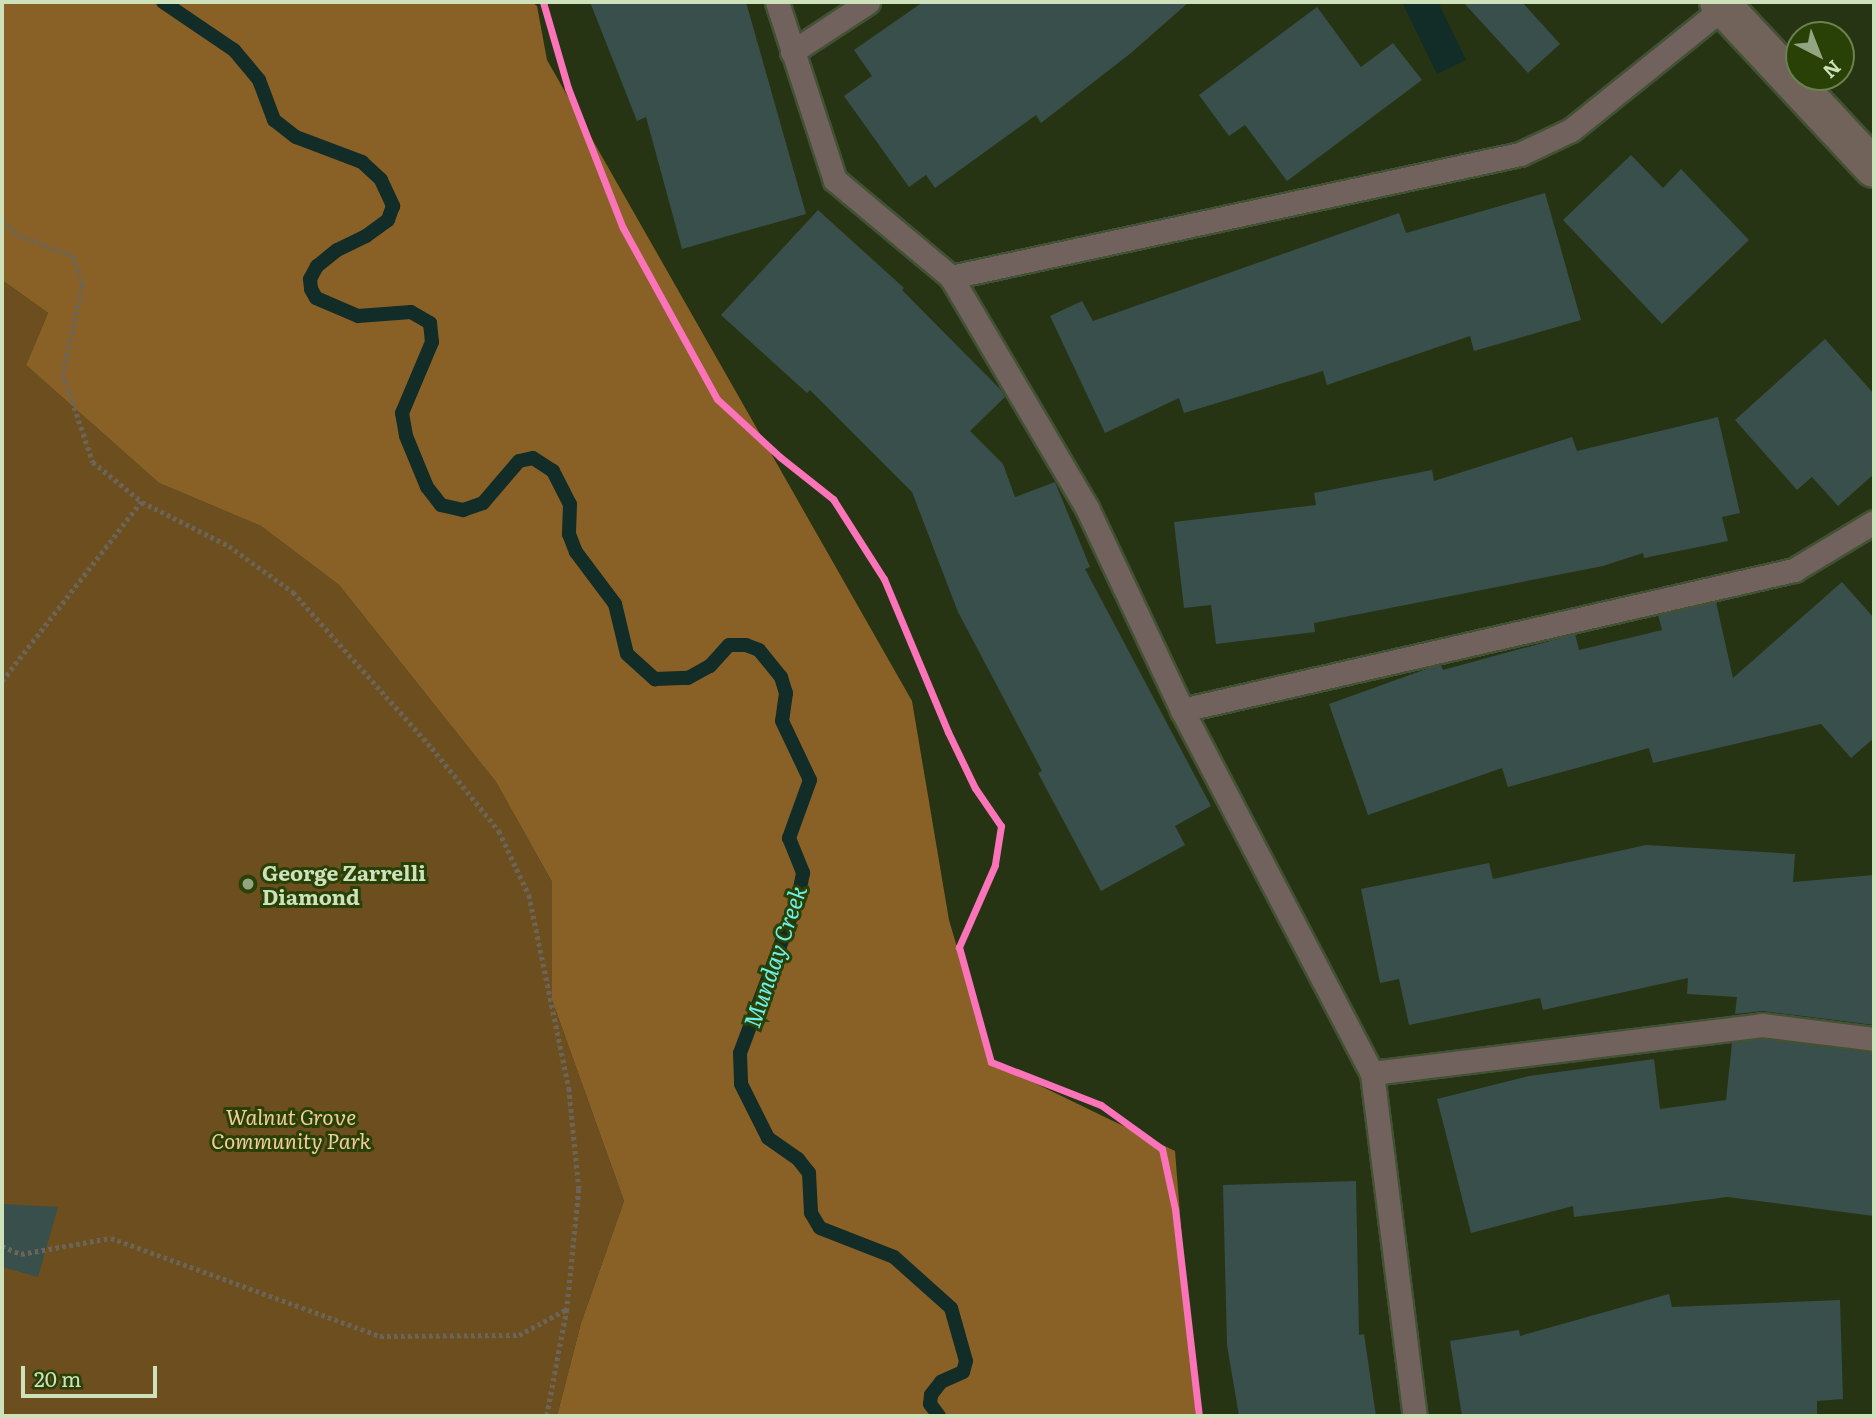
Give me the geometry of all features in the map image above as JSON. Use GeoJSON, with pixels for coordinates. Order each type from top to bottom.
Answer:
{"type":"FeatureCollection","features":[{"type":"Feature","properties":{"kind":"main road"},"geometry":{"type":"LineString","coordinates":[[1722,4],[1874,167]]}},
{"type":"Feature","properties":{"kind":"lane"},"geometry":{"type":"LineString","coordinates":[[778,2],[835,180],[951,277],[1087,508],[1182,710],[1372,1073],[1415,1416]]}},
{"type":"Feature","properties":{"kind":"lane"},"geometry":{"type":"LineString","coordinates":[[792,52],[867,2]]}},
{"type":"Feature","properties":{"kind":"lane"},"geometry":{"type":"LineString","coordinates":[[951,277],[1520,154],[1571,130],[1722,4]]}},
{"type":"Feature","properties":{"kind":"lane"},"geometry":{"type":"LineString","coordinates":[[1182,710],[1794,570],[1874,522]]}},
{"type":"Feature","properties":{"kind":"lane"},"geometry":{"type":"LineString","coordinates":[[1372,1073],[1762,1025],[1874,1038]]}},
{"type":"Feature","properties":{"kind":"path"},"geometry":{"type":"LineString","coordinates":[[2,220],[18,235],[73,256],[83,284],[64,374],[93,461],[142,502],[229,546],[293,592],[432,748],[499,831],[529,895],[569,1088],[579,1189],[567,1309],[547,1416]]}},
{"type":"Feature","properties":{"kind":"path"},"geometry":{"type":"LineString","coordinates":[[2,681],[142,502]]}},
{"type":"Feature","properties":{"kind":"path"},"geometry":{"type":"LineString","coordinates":[[2,1246],[21,1254],[111,1238],[380,1336],[519,1335],[567,1309]]}},
{"type":"Feature","properties":{"kind":"green space","name":"George Zarrelli Diamond"},"geometry":{"type":"Polygon","coordinates":[[[2,280],[48,313],[26,365],[159,483],[261,526],[339,585],[496,782],[552,882],[552,1000],[624,1201],[581,1323],[557,1416],[2,1416],[2,280]]]}},
{"type":"Feature","properties":{"kind":"shaded area"},"geometry":{"type":"Polygon","coordinates":[[[2,2],[532,2],[537,6],[547,60],[912,701],[949,920],[991,1062],[1175,1151],[1196,1416],[557,1416],[581,1323],[624,1201],[552,1000],[552,882],[496,782],[339,585],[261,526],[159,483],[26,365],[48,313],[2,280],[2,2]]]}},
{"type":"Feature","properties":{"kind":"water"},"geometry":{"type":"Polygon","coordinates":[[[1402,2],[1438,2],[1466,60],[1437,74],[1402,2]]]}},
{"type":"Feature","properties":{"kind":"building"},"geometry":{"type":"Polygon","coordinates":[[[590,2],[746,2],[806,214],[682,249],[646,117],[637,121],[590,2]]]}},
{"type":"Feature","properties":{"kind":"building"},"geometry":{"type":"Polygon","coordinates":[[[923,2],[1189,2],[1131,53],[1041,123],[1036,115],[935,188],[926,175],[909,187],[844,96],[872,76],[854,50],[923,2]]]}},
{"type":"Feature","properties":{"kind":"building"},"geometry":{"type":"Polygon","coordinates":[[[1463,2],[1522,2],[1560,44],[1528,73],[1463,2]]]}},
{"type":"Feature","properties":{"kind":"building"},"geometry":{"type":"Polygon","coordinates":[[[1317,7],[1361,67],[1393,43],[1422,80],[1287,181],[1245,125],[1229,136],[1199,95],[1317,7]]]}},
{"type":"Feature","properties":{"kind":"building"},"geometry":{"type":"Polygon","coordinates":[[[1631,155],[1663,188],[1681,169],[1749,240],[1662,324],[1563,220],[1631,155]]]}},
{"type":"Feature","properties":{"kind":"building"},"geometry":{"type":"Polygon","coordinates":[[[1545,193],[1581,320],[1474,351],[1470,336],[1327,385],[1323,371],[1184,413],[1179,398],[1105,433],[1050,316],[1082,301],[1093,321],[1399,213],[1406,233],[1545,193]]]}},
{"type":"Feature","properties":{"kind":"building"},"geometry":{"type":"Polygon","coordinates":[[[818,210],[904,288],[902,290],[1001,390],[1005,397],[970,431],[1003,464],[1015,497],[1055,482],[1090,567],[1085,569],[1211,806],[1175,826],[1185,845],[1101,891],[1038,773],[1042,771],[958,612],[912,492],[810,390],[807,393],[721,315],[818,210]]]}},
{"type":"Feature","properties":{"kind":"building"},"geometry":{"type":"Polygon","coordinates":[[[1825,339],[1874,394],[1874,474],[1838,506],[1812,477],[1797,490],[1735,420],[1825,339]]]}},
{"type":"Feature","properties":{"kind":"building"},"geometry":{"type":"Polygon","coordinates":[[[1718,417],[1740,513],[1722,517],[1728,541],[1644,558],[1643,553],[1603,566],[1314,623],[1315,632],[1216,644],[1211,605],[1184,608],[1174,522],[1316,505],[1314,493],[1432,470],[1434,481],[1572,437],[1577,451],[1718,417]]]}},
{"type":"Feature","properties":{"kind":"building"},"geometry":{"type":"Polygon","coordinates":[[[1842,582],[1874,618],[1874,738],[1851,758],[1821,724],[1653,763],[1649,748],[1508,787],[1502,768],[1368,815],[1329,704],[1432,667],[1441,665],[1443,670],[1575,634],[1579,650],[1662,630],[1658,615],[1716,602],[1733,678],[1842,582]]]}},
{"type":"Feature","properties":{"kind":"building"},"geometry":{"type":"Polygon","coordinates":[[[1646,845],[1795,854],[1793,882],[1874,875],[1874,1025],[1763,1011],[1735,1014],[1737,997],[1687,994],[1688,978],[1543,1010],[1540,998],[1409,1025],[1399,979],[1380,983],[1361,889],[1489,863],[1493,879],[1646,845]]]}},
{"type":"Feature","properties":{"kind":"building"},"geometry":{"type":"Polygon","coordinates":[[[1762,1039],[1874,1053],[1874,1216],[1727,1197],[1574,1217],[1573,1206],[1471,1233],[1437,1099],[1529,1076],[1654,1059],[1660,1109],[1726,1100],[1732,1043],[1762,1039]]]}},
{"type":"Feature","properties":{"kind":"building"},"geometry":{"type":"Polygon","coordinates":[[[1356,1181],[1359,1335],[1364,1334],[1376,1416],[1239,1416],[1227,1345],[1223,1185],[1356,1181]]]}},
{"type":"Feature","properties":{"kind":"building"},"geometry":{"type":"Polygon","coordinates":[[[2,1204],[58,1207],[38,1277],[2,1267],[2,1204]]]}},
{"type":"Feature","properties":{"kind":"building"},"geometry":{"type":"Polygon","coordinates":[[[1669,1294],[1672,1307],[1840,1300],[1843,1399],[1817,1401],[1817,1416],[1462,1416],[1450,1341],[1519,1330],[1520,1336],[1669,1294]]]}},
{"type":"Feature","properties":{"kind":"waterway","name":"Munday Creek"},"geometry":{"type":"LineString","coordinates":[[163,2],[234,50],[259,80],[274,120],[296,137],[362,162],[381,180],[393,206],[388,220],[366,236],[337,250],[317,266],[310,279],[311,289],[316,298],[358,316],[411,312],[430,323],[432,342],[402,413],[406,436],[427,487],[441,505],[463,510],[483,503],[519,461],[533,458],[553,471],[570,504],[569,534],[576,552],[615,604],[627,654],[655,679],[688,678],[710,666],[729,645],[746,645],[759,650],[781,677],[786,693],[782,721],[810,780],[789,838],[803,873],[798,898],[740,1053],[741,1084],[768,1138],[798,1159],[809,1173],[811,1213],[820,1228],[894,1257],[951,1308],[966,1361],[963,1372],[941,1382],[931,1395],[930,1404],[939,1416]]}},
{"type":"Feature","properties":{"kind":"cycle path"},"geometry":{"type":"LineString","coordinates":[[543,2],[568,88],[623,228],[717,399],[780,457],[833,499],[884,579],[948,732],[975,788],[1001,826],[995,865],[959,947],[991,1062],[1101,1105],[1162,1149],[1175,1209],[1199,1416]]}},
{"type":"Feature","properties":{"kind":"place","name":"George Zarrelli Diamond"},"geometry":{"type":"Point","coordinates":[248,884]}},
{"type":"Feature","properties":{"kind":"park label","name":"Walnut Grove Community Park"},"geometry":{"type":"Point","coordinates":[291,1128]}}]}
